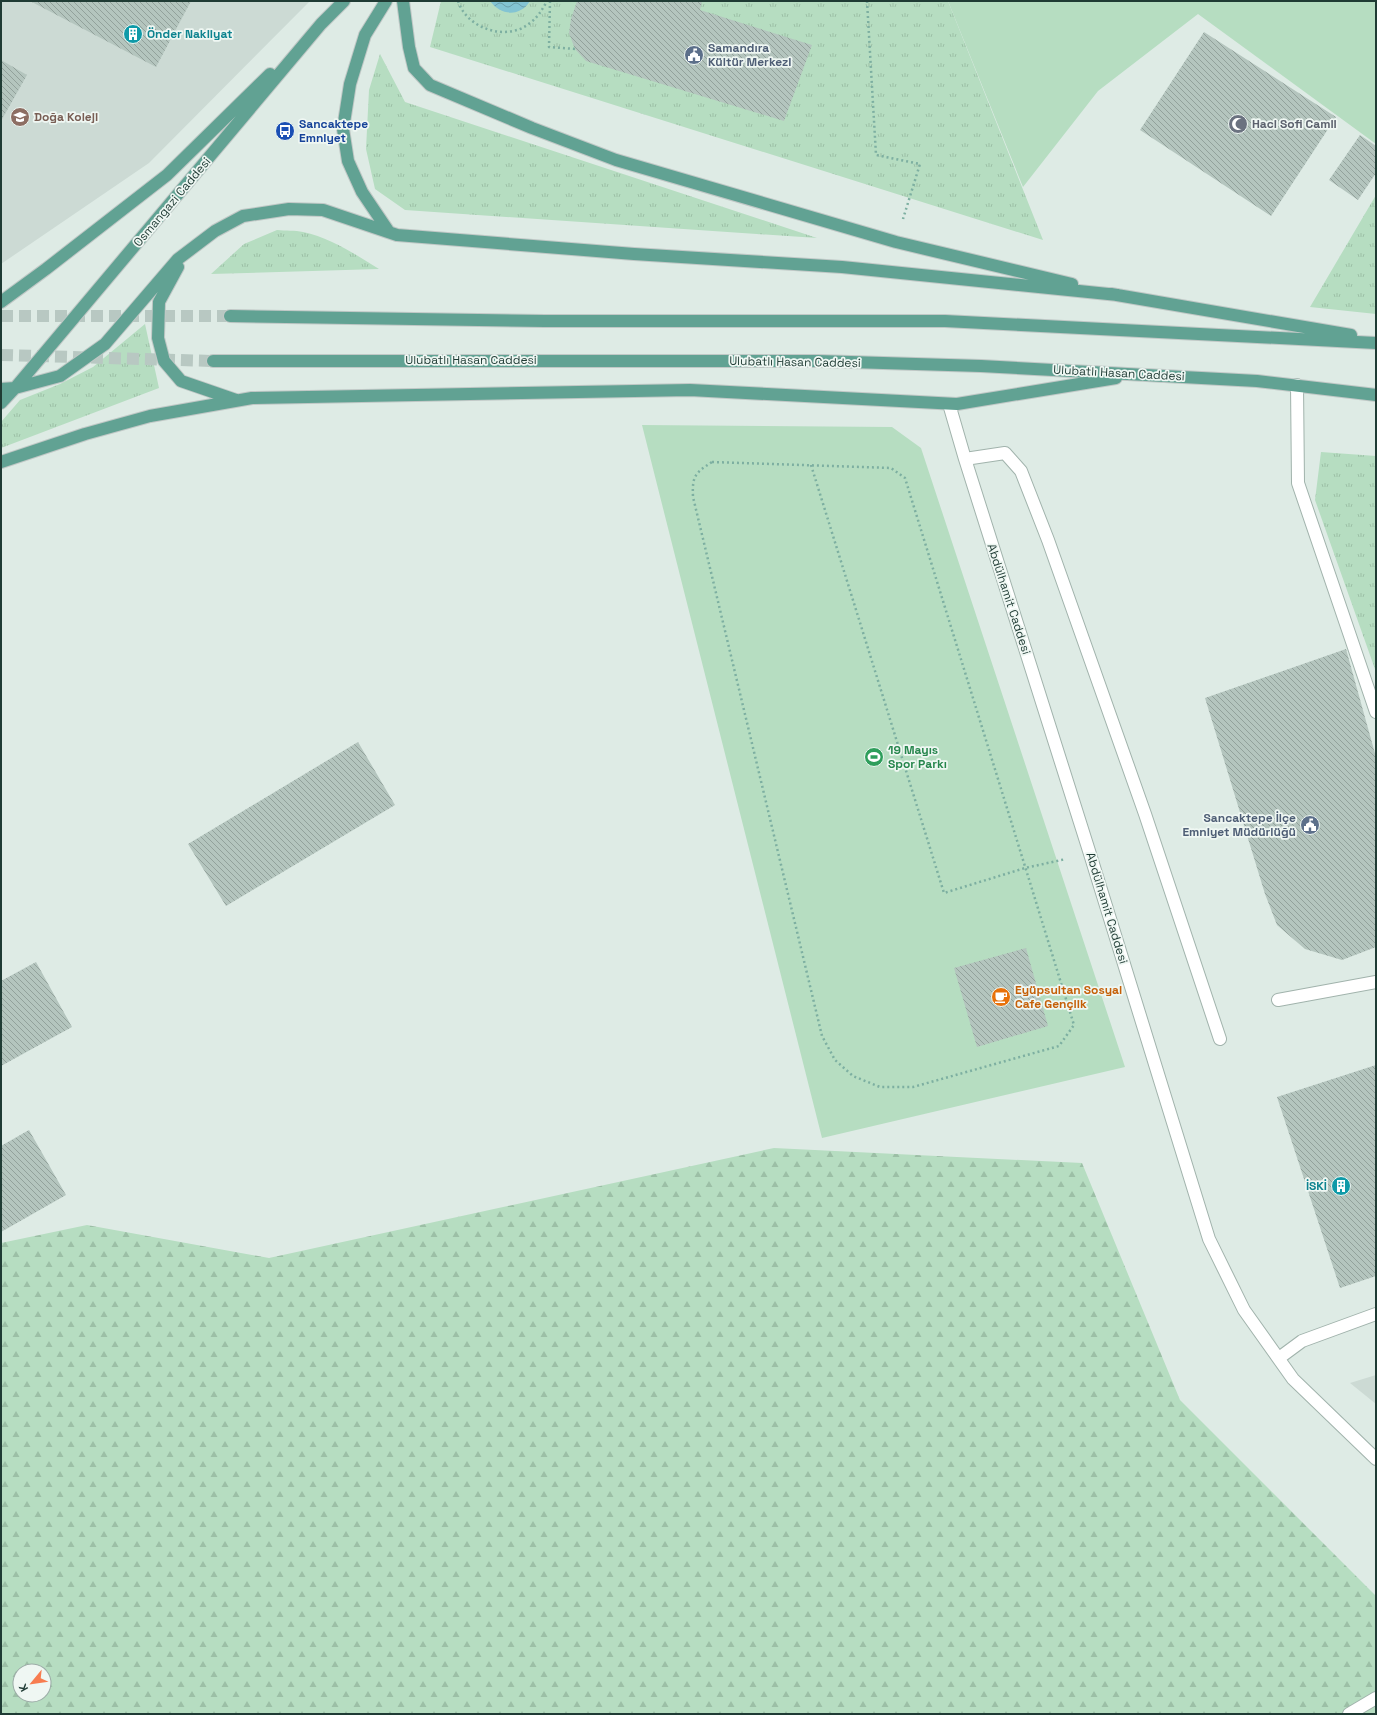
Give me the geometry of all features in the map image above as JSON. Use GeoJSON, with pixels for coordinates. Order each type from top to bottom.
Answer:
{"type":"FeatureCollection","features":[{"type":"Feature","properties":{"kind":"main road","name":"Osmangazi Caddesi"},"geometry":{"type":"LineString","coordinates":[[1,403],[321,24],[344,1]]}},
{"type":"Feature","properties":{"kind":"main road"},"geometry":{"type":"LineString","coordinates":[[386,1],[365,35],[350,84],[342,129],[348,161],[362,192],[389,232]]}},
{"type":"Feature","properties":{"kind":"main road"},"geometry":{"type":"LineString","coordinates":[[403,1],[409,47],[414,68],[430,85],[532,128],[616,160],[896,242],[1118,295],[1376,340]]}},
{"type":"Feature","properties":{"kind":"main road"},"geometry":{"type":"LineString","coordinates":[[1,302],[167,175],[321,24]]}},
{"type":"Feature","properties":{"kind":"main road"},"geometry":{"type":"LineString","coordinates":[[1,389],[15,388],[60,376],[105,344],[178,259],[215,231],[243,216],[289,209],[323,210],[397,235],[634,254],[842,267],[1118,295]]}},
{"type":"Feature","properties":{"kind":"main road"},"geometry":{"type":"LineString","coordinates":[[184,255],[159,302],[158,338],[164,361],[181,381],[237,401]]}},
{"type":"Feature","properties":{"kind":"main road"},"geometry":{"type":"LineString","coordinates":[[230,316],[545,321],[945,321],[1376,343]]}},
{"type":"Feature","properties":{"kind":"main road","name":"Ulubatlı Hasan Caddesi"},"geometry":{"type":"LineString","coordinates":[[213,361],[818,361],[981,366],[1257,381],[1376,395]]}},
{"type":"Feature","properties":{"kind":"main road"},"geometry":{"type":"LineString","coordinates":[[1,462],[85,434],[150,416],[252,398],[690,390],[957,404],[1141,374]]}},
{"type":"Feature","properties":{"kind":"street"},"geometry":{"type":"LineString","coordinates":[[1297,386],[1298,483],[1376,712]]}},
{"type":"Feature","properties":{"kind":"street","name":"Abdülhamit Caddesi"},"geometry":{"type":"LineString","coordinates":[[949,404],[1209,1239],[1244,1310],[1293,1379],[1376,1459]]}},
{"type":"Feature","properties":{"kind":"street"},"geometry":{"type":"LineString","coordinates":[[965,459],[1005,453],[1021,471],[1048,540],[1145,814],[1220,1039]]}},
{"type":"Feature","properties":{"kind":"street"},"geometry":{"type":"LineString","coordinates":[[1278,1000],[1376,982]]}},
{"type":"Feature","properties":{"kind":"street"},"geometry":{"type":"LineString","coordinates":[[1279,1358],[1302,1341],[1376,1314]]}},
{"type":"Feature","properties":{"kind":"street"},"geometry":{"type":"LineString","coordinates":[[1349,1714],[1376,1698]]}},
{"type":"Feature","properties":{"kind":"path"},"geometry":{"type":"LineString","coordinates":[[458,1],[469,19],[482,28],[498,32],[514,31],[529,24],[541,13],[548,1]]}},
{"type":"Feature","properties":{"kind":"path"},"geometry":{"type":"LineString","coordinates":[[548,1],[549,47],[575,49]]}},
{"type":"Feature","properties":{"kind":"path"},"geometry":{"type":"LineString","coordinates":[[867,1],[876,155],[920,164],[896,242]]}},
{"type":"Feature","properties":{"kind":"path"},"geometry":{"type":"LineString","coordinates":[[712,462],[811,465],[892,468],[905,478],[1074,1025],[1060,1046],[913,1087],[880,1087],[853,1076],[835,1060],[822,1036],[697,512],[692,483],[698,471],[712,462]]}},
{"type":"Feature","properties":{"kind":"path"},"geometry":{"type":"LineString","coordinates":[[811,465],[944,893],[1025,868],[1090,854]]}},
{"type":"Feature","properties":{"kind":"shaded area"},"geometry":{"type":"Polygon","coordinates":[[[1,1],[310,1],[149,163],[1,264],[1,1]]]}},
{"type":"Feature","properties":{"kind":"shaded area"},"geometry":{"type":"Polygon","coordinates":[[[1376,1375],[1376,1404],[1350,1383],[1376,1375]]]}},
{"type":"Feature","properties":{"kind":"green space"},"geometry":{"type":"Polygon","coordinates":[[[441,1],[948,1],[1043,240],[430,47],[441,1]]]}},
{"type":"Feature","properties":{"kind":"green space"},"geometry":{"type":"Polygon","coordinates":[[[948,1],[1376,1],[1376,144],[1198,14],[1098,91],[1023,187],[948,1]]]}},
{"type":"Feature","properties":{"kind":"green space"},"geometry":{"type":"Polygon","coordinates":[[[380,54],[405,102],[817,238],[405,210],[375,189],[366,149],[369,90],[380,54]]]}},
{"type":"Feature","properties":{"kind":"green space"},"geometry":{"type":"Polygon","coordinates":[[[1376,195],[1376,314],[1310,307],[1376,195]]]}},
{"type":"Feature","properties":{"kind":"green space"},"geometry":{"type":"Polygon","coordinates":[[[277,230],[300,231],[323,238],[342,247],[379,269],[211,274],[244,244],[277,230]]]}},
{"type":"Feature","properties":{"kind":"green space"},"geometry":{"type":"Polygon","coordinates":[[[145,324],[159,388],[1,448],[1,422],[20,400],[60,384],[93,367],[145,324]]]}},
{"type":"Feature","properties":{"kind":"green space","name":"19 Mayıs Spor Parkı"},"geometry":{"type":"Polygon","coordinates":[[[642,425],[892,427],[921,448],[1125,1067],[822,1138],[642,425]]]}},
{"type":"Feature","properties":{"kind":"green space"},"geometry":{"type":"Polygon","coordinates":[[[1321,452],[1376,456],[1376,672],[1315,500],[1321,452]]]}},
{"type":"Feature","properties":{"kind":"green space"},"geometry":{"type":"Polygon","coordinates":[[[774,1148],[1082,1163],[1180,1400],[1376,1596],[1376,1714],[1,1714],[1,1243],[87,1225],[269,1258],[774,1148]]]}},
{"type":"Feature","properties":{"kind":"water"},"geometry":{"type":"Polygon","coordinates":[[[490,1],[530,1],[521,10],[510,13],[499,10],[490,1]]]}},
{"type":"Feature","properties":{"kind":"building","name":"Önder Nakliyat"},"geometry":{"type":"Polygon","coordinates":[[[30,1],[191,1],[156,67],[30,1]]]}},
{"type":"Feature","properties":{"kind":"building","name":"Samandıra Kültür Merkezi"},"geometry":{"type":"Polygon","coordinates":[[[577,1],[702,1],[700,10],[812,45],[784,121],[586,61],[575,49],[569,33],[571,19],[577,1]]]}},
{"type":"Feature","properties":{"kind":"building","name":"Haci Sofi Camii"},"geometry":{"type":"Polygon","coordinates":[[[1204,32],[1336,117],[1271,216],[1140,130],[1204,32]]]}},
{"type":"Feature","properties":{"kind":"building"},"geometry":{"type":"Polygon","coordinates":[[[1,60],[27,75],[1,121],[1,60]]]}},
{"type":"Feature","properties":{"kind":"building"},"geometry":{"type":"Polygon","coordinates":[[[1360,135],[1376,146],[1376,173],[1358,200],[1329,180],[1360,135]]]}},
{"type":"Feature","properties":{"kind":"building","name":"Sancaktepe İlçe Emniyet Müdürlüğü"},"geometry":{"type":"Polygon","coordinates":[[[1346,649],[1376,757],[1376,947],[1342,960],[1305,949],[1277,925],[1265,894],[1205,698],[1346,649]]]}},
{"type":"Feature","properties":{"kind":"building"},"geometry":{"type":"Polygon","coordinates":[[[358,742],[395,805],[226,906],[188,844],[358,742]]]}},
{"type":"Feature","properties":{"kind":"building","name":"Eyüpsultan Sosyal Cafe Gençlik"},"geometry":{"type":"Polygon","coordinates":[[[1026,948],[1048,1026],[977,1047],[954,968],[1026,948]]]}},
{"type":"Feature","properties":{"kind":"building"},"geometry":{"type":"Polygon","coordinates":[[[36,962],[72,1027],[1,1066],[1,981],[36,962]]]}},
{"type":"Feature","properties":{"kind":"building","name":"İSKİ"},"geometry":{"type":"Polygon","coordinates":[[[1376,1065],[1376,1276],[1340,1288],[1277,1097],[1376,1065]]]}},
{"type":"Feature","properties":{"kind":"building"},"geometry":{"type":"Polygon","coordinates":[[[29,1130],[66,1195],[1,1232],[1,1146],[29,1130]]]}},
{"type":"Feature","properties":{"kind":"tunnel"},"geometry":{"type":"LineString","coordinates":[[1,316],[230,316]]}},
{"type":"Feature","properties":{"kind":"tunnel"},"geometry":{"type":"LineString","coordinates":[[1,355],[213,361]]}},
{"type":"Feature","properties":{"kind":"place","name":"Önder Nakliyat"},"geometry":{"type":"Point","coordinates":[133,34]}},
{"type":"Feature","properties":{"kind":"place","name":"Samandıra Kültür Merkezi"},"geometry":{"type":"Point","coordinates":[694,55]}},
{"type":"Feature","properties":{"kind":"place","name":"Doğa Koleji"},"geometry":{"type":"Point","coordinates":[20,117]}},
{"type":"Feature","properties":{"kind":"place","name":"Haci Sofi Camii"},"geometry":{"type":"Point","coordinates":[1238,124]}},
{"type":"Feature","properties":{"kind":"place","name":"Sancaktepe Emniyet"},"geometry":{"type":"Point","coordinates":[285,131]}},
{"type":"Feature","properties":{"kind":"place","name":"19 Mayıs Spor Parkı"},"geometry":{"type":"Point","coordinates":[874,757]}},
{"type":"Feature","properties":{"kind":"place","name":"Sancaktepe İlçe Emniyet Müdürlüğü"},"geometry":{"type":"Point","coordinates":[1310,825]}},
{"type":"Feature","properties":{"kind":"place","name":"Eyüpsultan Sosyal Cafe Gençlik"},"geometry":{"type":"Point","coordinates":[1001,997]}},
{"type":"Feature","properties":{"kind":"place","name":"İSKİ"},"geometry":{"type":"Point","coordinates":[1341,1186]}}]}
